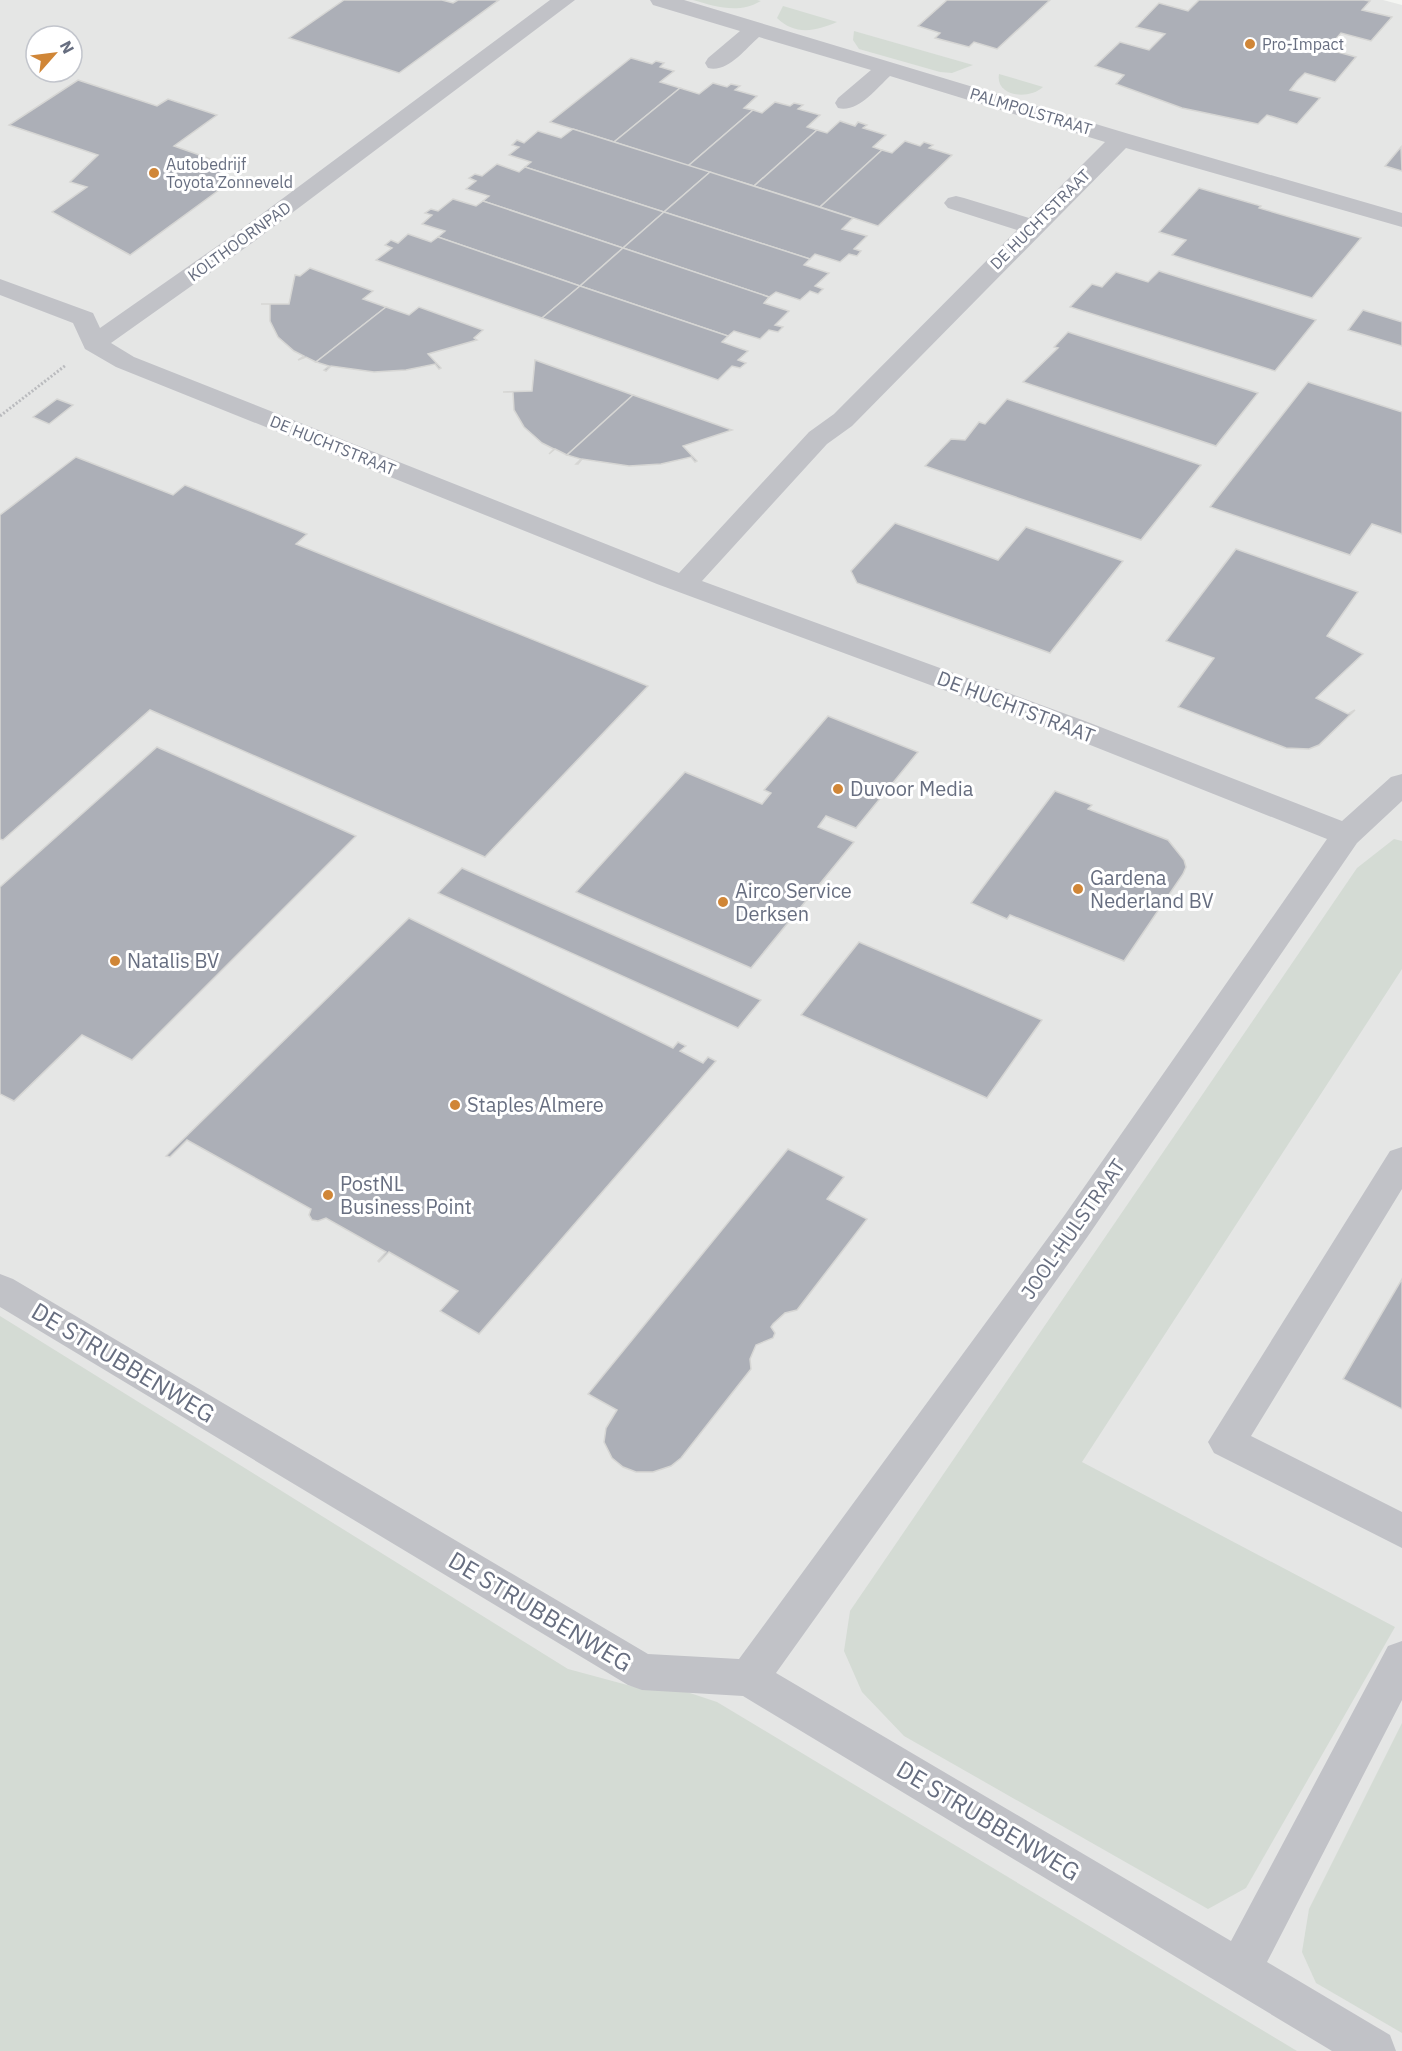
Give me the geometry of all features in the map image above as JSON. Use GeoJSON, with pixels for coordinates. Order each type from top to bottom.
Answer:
{"type":"FeatureCollection","features":[{"type":"Feature","properties":{"kind":"street","name":"KOLTHOORNPAD"},"geometry":{"type":"LineString","coordinates":[[94,344],[244,238],[564,0]]}},
{"type":"Feature","properties":{"kind":"street","name":"PALMPOLSTRAAT"},"geometry":{"type":"LineString","coordinates":[[661,0],[1402,220]]}},
{"type":"Feature","properties":{"kind":"street"},"geometry":{"type":"LineString","coordinates":[[716,63],[756,28]]}},
{"type":"Feature","properties":{"kind":"street"},"geometry":{"type":"LineString","coordinates":[[846,103],[887,68]]}},
{"type":"Feature","properties":{"kind":"street","name":"DE HUCHTSTRAAT"},"geometry":{"type":"LineString","coordinates":[[684,584],[818,438],[843,420],[1121,138]]}},
{"type":"Feature","properties":{"kind":"street"},"geometry":{"type":"LineString","coordinates":[[956,203],[1032,227]]}},
{"type":"Feature","properties":{"kind":"street"},"geometry":{"type":"LineString","coordinates":[[0,286],[84,318],[94,344]]}},
{"type":"Feature","properties":{"kind":"street","name":"DE HUCHTSTRAAT"},"geometry":{"type":"LineString","coordinates":[[94,344],[125,363],[684,584],[1074,728],[1346,835]]}},
{"type":"Feature","properties":{"kind":"street","name":"JOOL-HULSTRAAT"},"geometry":{"type":"LineString","coordinates":[[749,1678],[1076,1226],[1346,835],[1394,801]]}},
{"type":"Feature","properties":{"kind":"street"},"geometry":{"type":"LineString","coordinates":[[1402,1160],[1227,1442],[1402,1531]]}},
{"type":"Feature","properties":{"kind":"street","name":"DE STRUBBENWEG"},"geometry":{"type":"LineString","coordinates":[[0,1290],[642,1672],[749,1678],[1374,2051]]}},
{"type":"Feature","properties":{"kind":"street"},"geometry":{"type":"LineString","coordinates":[[1239,1971],[1402,1659]]}},
{"type":"Feature","properties":{"kind":"path"},"geometry":{"type":"LineString","coordinates":[[0,416],[94,344]]}},
{"type":"Feature","properties":{"kind":"shaded area"},"geometry":{"type":"Polygon","coordinates":[[[0,0],[1383,0],[1402,5],[1402,2051],[912,2051],[0,1491],[0,0]]]}},
{"type":"Feature","properties":{"kind":"shaded area"},"geometry":{"type":"Polygon","coordinates":[[[693,0],[761,1],[744,7],[727,8],[693,0]]]}},
{"type":"Feature","properties":{"kind":"shaded area"},"geometry":{"type":"Polygon","coordinates":[[[783,6],[837,22],[821,28],[798,30],[777,18],[783,6]]]}},
{"type":"Feature","properties":{"kind":"shaded area"},"geometry":{"type":"Polygon","coordinates":[[[854,31],[973,65],[952,73],[940,72],[859,49],[853,40],[854,31]]]}},
{"type":"Feature","properties":{"kind":"shaded area"},"geometry":{"type":"Polygon","coordinates":[[[999,74],[1043,87],[1030,94],[1007,92],[999,82],[999,74]]]}},
{"type":"Feature","properties":{"kind":"shaded area"},"geometry":{"type":"Polygon","coordinates":[[[1394,839],[1402,841],[1402,969],[1082,1462],[1395,1627],[1246,1888],[1208,1909],[904,1736],[862,1692],[844,1651],[850,1611],[1357,868],[1394,839]]]}},
{"type":"Feature","properties":{"kind":"shaded area"},"geometry":{"type":"Polygon","coordinates":[[[0,1316],[568,1669],[631,1686],[684,1691],[717,1702],[1297,2051],[0,2051],[0,1316]]]}},
{"type":"Feature","properties":{"kind":"shaded area"},"geometry":{"type":"Polygon","coordinates":[[[1402,1723],[1402,2033],[1316,1983],[1302,1952],[1309,1909],[1402,1723]]]}},
{"type":"Feature","properties":{"kind":"building"},"geometry":{"type":"Polygon","coordinates":[[[344,0],[442,0],[453,3],[458,0],[499,0],[399,73],[289,38],[344,0]]]}},
{"type":"Feature","properties":{"kind":"building"},"geometry":{"type":"Polygon","coordinates":[[[947,0],[1050,0],[997,49],[974,42],[969,47],[935,38],[940,33],[918,26],[947,0]]]}},
{"type":"Feature","properties":{"kind":"building"},"geometry":{"type":"Polygon","coordinates":[[[1199,0],[1364,0],[1370,1],[1362,10],[1392,17],[1371,41],[1341,33],[1327,49],[1356,57],[1335,82],[1305,73],[1297,81],[1290,90],[1320,98],[1297,124],[1267,115],[1258,124],[1182,108],[1116,84],[1124,75],[1095,66],[1120,42],[1149,50],[1165,34],[1136,27],[1159,3],[1188,11],[1199,0]]]}},
{"type":"Feature","properties":{"kind":"building"},"geometry":{"type":"Polygon","coordinates":[[[631,58],[652,64],[656,61],[664,63],[660,67],[674,71],[660,82],[680,88],[614,142],[550,122],[631,58]]]}},
{"type":"Feature","properties":{"kind":"building","name":"Autobedrijf Toyota Zonneveld"},"geometry":{"type":"Polygon","coordinates":[[[84,82],[157,106],[168,99],[217,115],[174,146],[225,164],[230,182],[130,255],[52,212],[87,187],[70,182],[98,155],[9,125],[72,84],[84,84],[84,82]]]}},
{"type":"Feature","properties":{"kind":"building"},"geometry":{"type":"Polygon","coordinates":[[[713,83],[727,87],[731,84],[740,86],[735,90],[757,96],[744,108],[753,110],[688,166],[614,142],[680,88],[699,94],[713,83]]]}},
{"type":"Feature","properties":{"kind":"building"},"geometry":{"type":"Polygon","coordinates":[[[775,102],[790,106],[794,103],[803,105],[798,109],[820,115],[807,127],[817,130],[754,186],[688,166],[753,110],[762,113],[775,102]]]}},
{"type":"Feature","properties":{"kind":"building"},"geometry":{"type":"Polygon","coordinates":[[[840,121],[855,126],[858,122],[867,125],[863,128],[886,135],[873,147],[882,150],[820,207],[754,186],[817,130],[827,133],[840,121]]]}},
{"type":"Feature","properties":{"kind":"building"},"geometry":{"type":"Polygon","coordinates":[[[573,129],[710,172],[664,212],[525,167],[531,162],[509,155],[519,147],[512,145],[517,140],[524,143],[538,131],[561,138],[573,129]]]}},
{"type":"Feature","properties":{"kind":"building"},"geometry":{"type":"Polygon","coordinates":[[[905,141],[920,146],[924,142],[933,145],[929,148],[952,155],[878,226],[820,207],[882,150],[892,153],[905,141]]]}},
{"type":"Feature","properties":{"kind":"building"},"geometry":{"type":"Polygon","coordinates":[[[1401,147],[1402,171],[1385,166],[1401,147]]]}},
{"type":"Feature","properties":{"kind":"building"},"geometry":{"type":"Polygon","coordinates":[[[497,164],[519,172],[525,167],[664,212],[623,248],[483,201],[489,196],[466,189],[476,181],[469,178],[475,174],[482,176],[497,164]]]}},
{"type":"Feature","properties":{"kind":"building"},"geometry":{"type":"Polygon","coordinates":[[[710,172],[853,218],[842,229],[867,236],[854,249],[861,251],[857,256],[849,254],[840,262],[815,254],[810,259],[664,212],[710,172]]]}},
{"type":"Feature","properties":{"kind":"building"},"geometry":{"type":"Polygon","coordinates":[[[1199,188],[1361,238],[1312,298],[1172,255],[1186,240],[1159,232],[1199,188]]]}},
{"type":"Feature","properties":{"kind":"building"},"geometry":{"type":"Polygon","coordinates":[[[453,199],[476,206],[483,201],[623,248],[580,286],[438,237],[445,231],[422,224],[432,215],[425,213],[431,209],[438,211],[453,199]]]}},
{"type":"Feature","properties":{"kind":"building"},"geometry":{"type":"Polygon","coordinates":[[[664,212],[810,259],[804,265],[829,273],[815,286],[823,289],[818,294],[810,291],[800,300],[776,292],[769,297],[623,248],[664,212]]]}},
{"type":"Feature","properties":{"kind":"building"},"geometry":{"type":"Polygon","coordinates":[[[408,234],[431,242],[438,237],[580,286],[542,318],[376,260],[392,248],[385,245],[391,240],[398,243],[408,234]]]}},
{"type":"Feature","properties":{"kind":"building"},"geometry":{"type":"Polygon","coordinates":[[[623,248],[769,297],[764,303],[789,311],[775,325],[783,327],[778,332],[769,330],[760,339],[734,331],[728,336],[580,286],[623,248]]]}},
{"type":"Feature","properties":{"kind":"building"},"geometry":{"type":"Polygon","coordinates":[[[310,268],[373,291],[363,299],[386,307],[316,362],[306,357],[298,360],[304,356],[294,351],[278,337],[270,321],[270,304],[289,304],[295,275],[300,276],[310,268]]]}},
{"type":"Feature","properties":{"kind":"building"},"geometry":{"type":"Polygon","coordinates":[[[1159,271],[1316,320],[1275,371],[1070,307],[1092,284],[1102,287],[1116,272],[1148,282],[1159,271]]]}},
{"type":"Feature","properties":{"kind":"building"},"geometry":{"type":"Polygon","coordinates":[[[580,286],[728,336],[722,342],[748,351],[738,360],[746,363],[740,368],[732,366],[718,380],[542,318],[580,286]]]}},
{"type":"Feature","properties":{"kind":"building"},"geometry":{"type":"Polygon","coordinates":[[[386,307],[409,315],[419,307],[483,330],[474,338],[477,340],[428,354],[441,368],[439,369],[435,364],[406,370],[374,372],[331,366],[326,371],[324,370],[329,366],[316,362],[386,307]]]}},
{"type":"Feature","properties":{"kind":"building"},"geometry":{"type":"Polygon","coordinates":[[[1363,310],[1402,322],[1402,346],[1348,330],[1363,310]]]}},
{"type":"Feature","properties":{"kind":"building"},"geometry":{"type":"Polygon","coordinates":[[[1068,332],[1258,393],[1216,446],[1023,382],[1058,348],[1054,347],[1068,332]]]}},
{"type":"Feature","properties":{"kind":"building"},"geometry":{"type":"Polygon","coordinates":[[[535,360],[633,395],[567,455],[555,449],[549,454],[554,449],[542,443],[524,427],[514,410],[513,392],[503,392],[532,391],[535,360]]]}},
{"type":"Feature","properties":{"kind":"building"},"geometry":{"type":"Polygon","coordinates":[[[1308,382],[1402,412],[1402,534],[1372,524],[1350,555],[1210,507],[1308,382]]]}},
{"type":"Feature","properties":{"kind":"building"},"geometry":{"type":"Polygon","coordinates":[[[633,395],[732,430],[683,446],[697,461],[695,462],[691,457],[661,464],[629,466],[582,459],[576,464],[581,459],[567,455],[633,395]]]}},
{"type":"Feature","properties":{"kind":"building"},"geometry":{"type":"Polygon","coordinates":[[[57,399],[73,405],[49,424],[33,417],[57,399]]]}},
{"type":"Feature","properties":{"kind":"building"},"geometry":{"type":"Polygon","coordinates":[[[1007,399],[1201,465],[1141,540],[925,466],[951,439],[965,440],[979,422],[985,424],[1007,399]]]}},
{"type":"Feature","properties":{"kind":"building"},"geometry":{"type":"Polygon","coordinates":[[[76,457],[173,495],[185,485],[307,534],[296,544],[648,686],[485,857],[150,710],[3,840],[0,839],[0,515],[76,457]]]}},
{"type":"Feature","properties":{"kind":"building"},"geometry":{"type":"Polygon","coordinates":[[[895,523],[998,560],[1026,527],[1123,561],[1050,653],[857,583],[851,571],[895,523]]]}},
{"type":"Feature","properties":{"kind":"building"},"geometry":{"type":"Polygon","coordinates":[[[1236,549],[1358,592],[1327,636],[1363,654],[1316,698],[1348,714],[1355,710],[1319,745],[1309,749],[1286,748],[1178,707],[1214,658],[1166,641],[1236,549]]]}},
{"type":"Feature","properties":{"kind":"building"},"geometry":{"type":"Polygon","coordinates":[[[828,716],[918,752],[856,828],[826,816],[818,827],[854,842],[751,968],[576,892],[685,772],[762,804],[771,793],[764,790],[828,716]]]}},
{"type":"Feature","properties":{"kind":"building","name":"Natalis BV"},"geometry":{"type":"Polygon","coordinates":[[[157,747],[356,836],[132,1060],[82,1035],[14,1101],[0,1094],[0,887],[157,747]]]}},
{"type":"Feature","properties":{"kind":"building","name":"Gardena Nederland BV"},"geometry":{"type":"Polygon","coordinates":[[[1055,791],[1092,805],[1088,809],[1168,840],[1184,860],[1186,867],[1183,874],[1124,961],[1010,915],[1007,919],[971,903],[1055,791]]]}},
{"type":"Feature","properties":{"kind":"building"},"geometry":{"type":"Polygon","coordinates":[[[462,868],[761,1000],[738,1028],[438,893],[462,868]]]}},
{"type":"Feature","properties":{"kind":"building"},"geometry":{"type":"Polygon","coordinates":[[[409,918],[673,1048],[678,1042],[686,1046],[680,1051],[703,1063],[708,1057],[716,1061],[479,1334],[440,1311],[458,1291],[389,1252],[379,1262],[386,1252],[326,1218],[318,1221],[312,1220],[309,1215],[311,1209],[187,1140],[170,1157],[166,1156],[409,918]]]}},
{"type":"Feature","properties":{"kind":"building"},"geometry":{"type":"Polygon","coordinates":[[[859,942],[1042,1020],[987,1098],[801,1015],[859,942]]]}},
{"type":"Feature","properties":{"kind":"building"},"geometry":{"type":"Polygon","coordinates":[[[788,1149],[844,1177],[827,1199],[867,1219],[797,1310],[785,1313],[773,1324],[771,1327],[775,1333],[773,1338],[756,1345],[750,1359],[751,1369],[681,1458],[671,1466],[653,1472],[636,1472],[623,1467],[612,1458],[604,1442],[606,1428],[617,1410],[588,1394],[788,1149]]]}},
{"type":"Feature","properties":{"kind":"building"},"geometry":{"type":"Polygon","coordinates":[[[1402,1279],[1402,1409],[1343,1379],[1402,1279]]]}},
{"type":"Feature","properties":{"kind":"place","name":"Pro-Impact"},"geometry":{"type":"Point","coordinates":[1250,44]}},
{"type":"Feature","properties":{"kind":"place","name":"Autobedrijf Toyota Zonneveld"},"geometry":{"type":"Point","coordinates":[154,173]}},
{"type":"Feature","properties":{"kind":"place","name":"Duvoor Media"},"geometry":{"type":"Point","coordinates":[838,789]}},
{"type":"Feature","properties":{"kind":"place","name":"Gardena Nederland BV"},"geometry":{"type":"Point","coordinates":[1078,889]}},
{"type":"Feature","properties":{"kind":"place","name":"Airco Service Derksen"},"geometry":{"type":"Point","coordinates":[723,902]}},
{"type":"Feature","properties":{"kind":"place","name":"Natalis BV"},"geometry":{"type":"Point","coordinates":[115,961]}},
{"type":"Feature","properties":{"kind":"place","name":"Staples Almere"},"geometry":{"type":"Point","coordinates":[455,1105]}},
{"type":"Feature","properties":{"kind":"place","name":"PostNL Business Point"},"geometry":{"type":"Point","coordinates":[328,1195]}}]}
